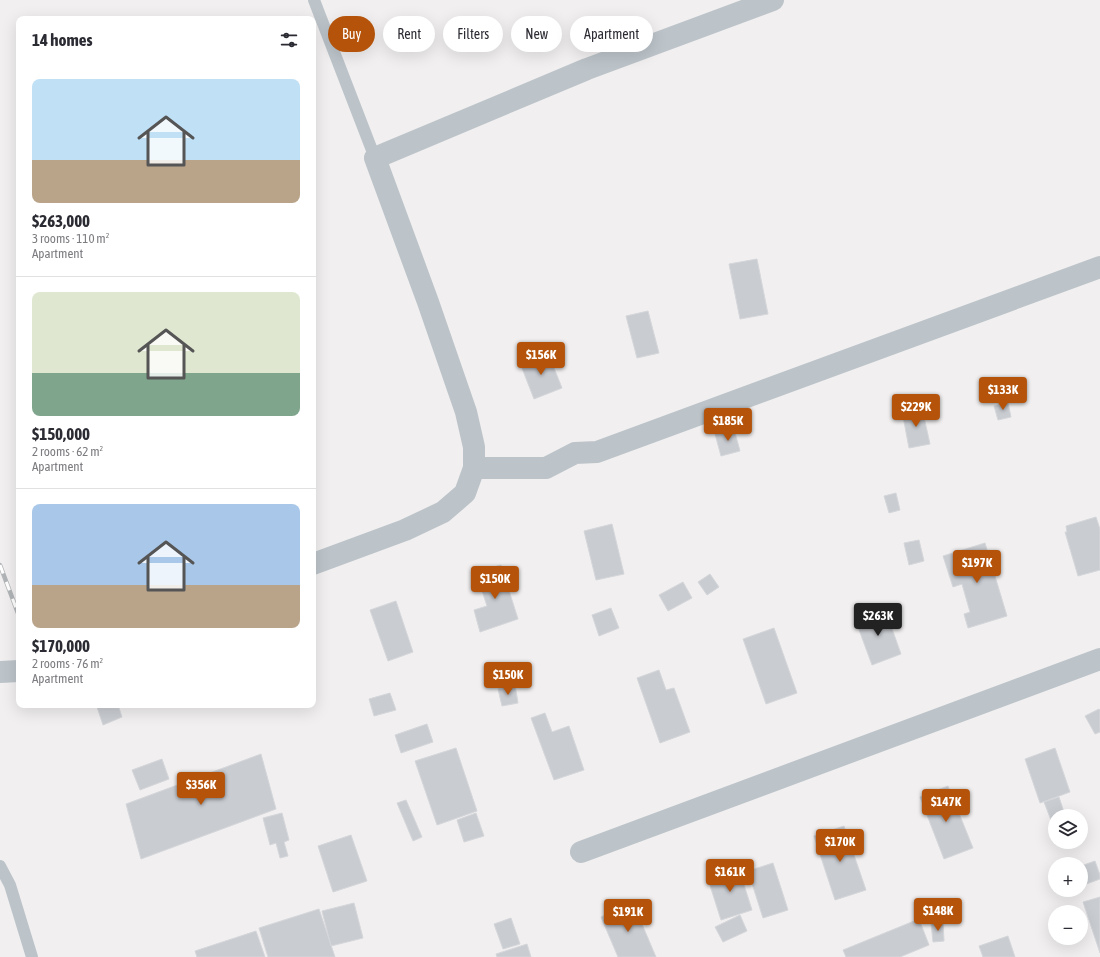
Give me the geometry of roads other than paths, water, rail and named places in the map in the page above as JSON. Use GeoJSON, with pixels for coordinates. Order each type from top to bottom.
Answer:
{"type":"FeatureCollection","features":[{"type":"Feature","properties":{"kind":"street"},"geometry":{"type":"LineString","coordinates":[[316,563],[405,530],[442,512],[465,493],[474,468],[474,447],[466,412],[428,302],[375,158],[587,69],[773,0]]}},
{"type":"Feature","properties":{"kind":"street"},"geometry":{"type":"LineString","coordinates":[[474,468],[546,468],[575,453],[598,452],[1100,267]]}},
{"type":"Feature","properties":{"kind":"street"},"geometry":{"type":"LineString","coordinates":[[581,852],[1100,659]]}},
{"type":"Feature","properties":{"kind":"street"},"geometry":{"type":"LineString","coordinates":[[0,672],[16,671]]}},
{"type":"Feature","properties":{"kind":"lane"},"geometry":{"type":"LineString","coordinates":[[314,0],[375,158]]}},
{"type":"Feature","properties":{"kind":"lane"},"geometry":{"type":"LineString","coordinates":[[0,866],[10,886],[32,957]]}},
{"type":"Feature","properties":{"kind":"railway"},"geometry":{"type":"LineString","coordinates":[[0,565],[16,608]]}}]}
